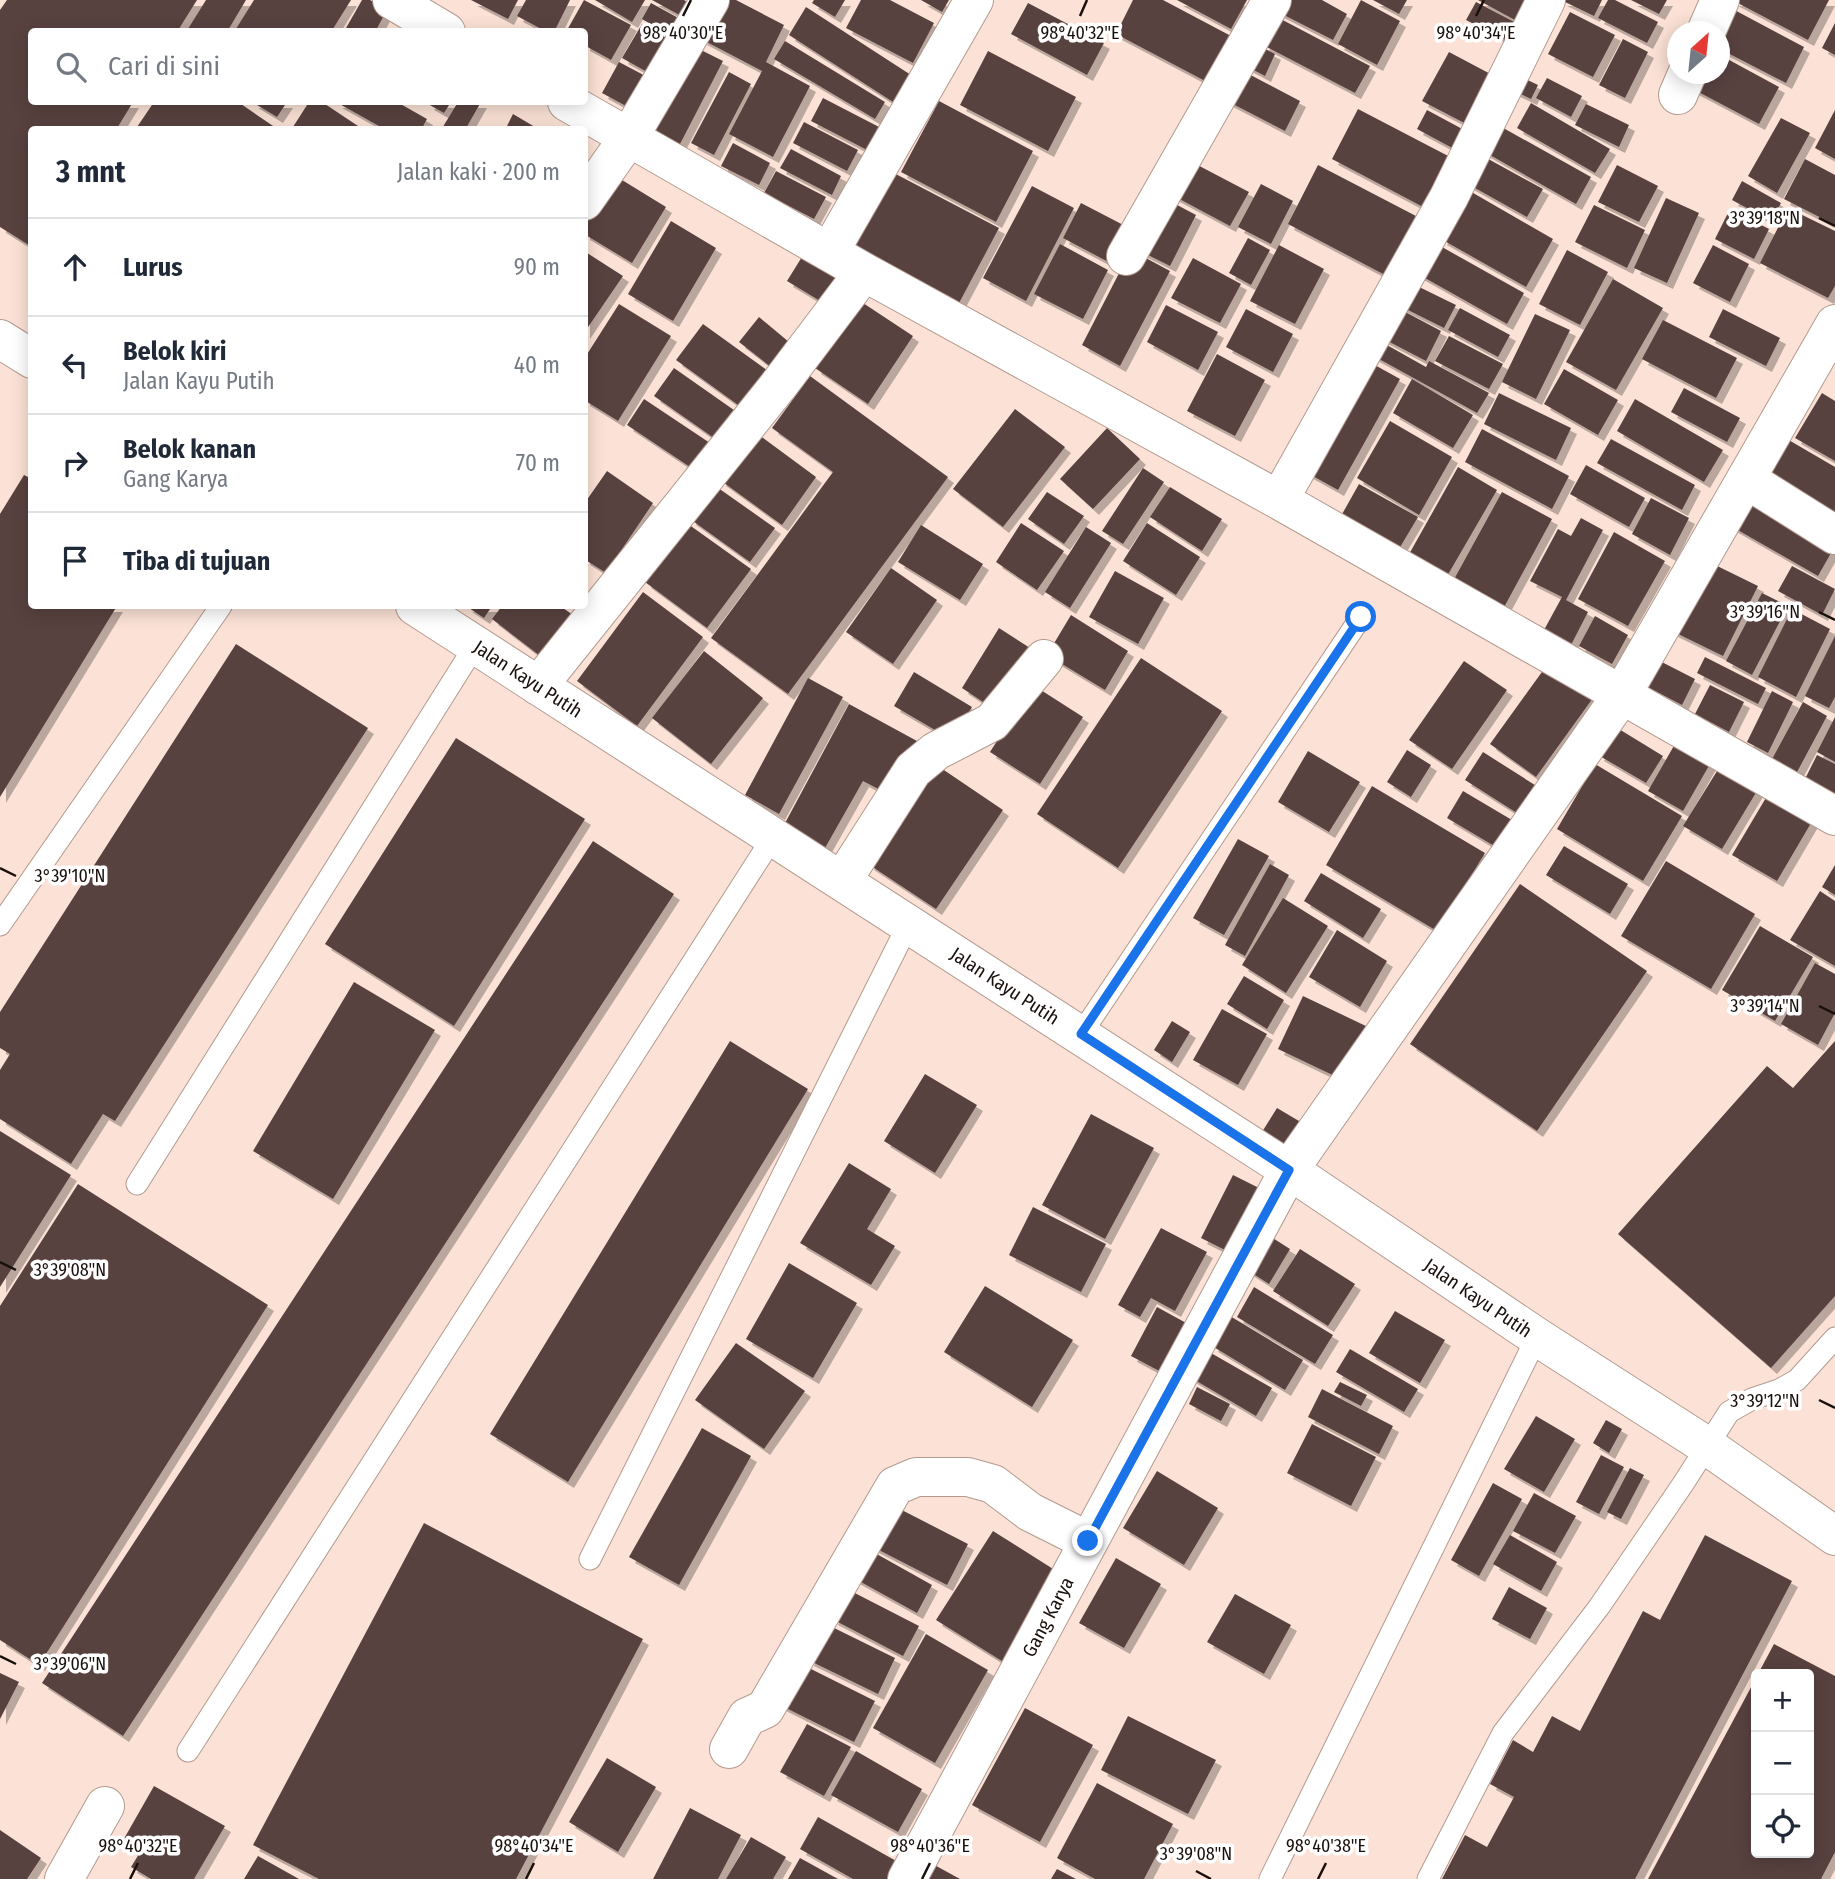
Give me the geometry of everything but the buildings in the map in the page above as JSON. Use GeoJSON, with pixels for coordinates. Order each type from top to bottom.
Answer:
{"type":"FeatureCollection","features":[{"type":"Feature","properties":{"kind":"street"},"geometry":{"type":"LineString","coordinates":[[392,0],[439,28]]}},
{"type":"Feature","properties":{"kind":"street"},"geometry":{"type":"LineString","coordinates":[[588,195],[629,137],[710,0]]}},
{"type":"Feature","properties":{"kind":"street"},"geometry":{"type":"LineString","coordinates":[[830,251],[974,0]]}},
{"type":"Feature","properties":{"kind":"street"},"geometry":{"type":"LineString","coordinates":[[1126,256],[1272,0]]}},
{"type":"Feature","properties":{"kind":"street"},"geometry":{"type":"LineString","coordinates":[[1279,500],[1449,197],[1546,0]]}},
{"type":"Feature","properties":{"kind":"street"},"geometry":{"type":"LineString","coordinates":[[1711,21],[1720,0]]}},
{"type":"Feature","properties":{"kind":"street"},"geometry":{"type":"LineString","coordinates":[[573,105],[864,272],[1279,500],[1621,696],[1834,811]]}},
{"type":"Feature","properties":{"kind":"street"},"geometry":{"type":"LineString","coordinates":[[538,686],[778,386],[864,272]]}},
{"type":"Feature","properties":{"kind":"street","name":"Gang Karya"},"geometry":{"type":"LineString","coordinates":[[907,1879],[1289,1170],[1621,696],[1835,324]]}},
{"type":"Feature","properties":{"kind":"street"},"geometry":{"type":"LineString","coordinates":[[0,338],[28,356]]}},
{"type":"Feature","properties":{"kind":"street"},"geometry":{"type":"LineString","coordinates":[[1746,479],[1835,535]]}},
{"type":"Feature","properties":{"kind":"street","name":"Jalan Kayu Putih"},"geometry":{"type":"LineString","coordinates":[[420,609],[1289,1170],[1536,1337],[1707,1446],[1835,1536]]}},
{"type":"Feature","properties":{"kind":"street"},"geometry":{"type":"LineString","coordinates":[[842,881],[913,770],[936,751],[992,722],[1044,659]]}},
{"type":"Feature","properties":{"kind":"street"},"geometry":{"type":"LineString","coordinates":[[729,1749],[747,1717],[765,1709],[895,1486],[916,1477],[968,1477],[993,1484],[1048,1522],[1088,1541]]}},
{"type":"Feature","properties":{"kind":"street"},"geometry":{"type":"LineString","coordinates":[[64,1879],[105,1806]]}},
{"type":"Feature","properties":{"kind":"lane"},"geometry":{"type":"LineString","coordinates":[[0,925],[219,609]]}},
{"type":"Feature","properties":{"kind":"lane"},"geometry":{"type":"LineString","coordinates":[[1081,1034],[1361,617]]}},
{"type":"Feature","properties":{"kind":"lane"},"geometry":{"type":"LineString","coordinates":[[137,1184],[476,644]]}},
{"type":"Feature","properties":{"kind":"lane"},"geometry":{"type":"LineString","coordinates":[[188,1751],[774,836]]}},
{"type":"Feature","properties":{"kind":"lane"},"geometry":{"type":"LineString","coordinates":[[590,1559],[909,923]]}},
{"type":"Feature","properties":{"kind":"lane"},"geometry":{"type":"LineString","coordinates":[[1270,1879],[1536,1337]]}},
{"type":"Feature","properties":{"kind":"lane"},"geometry":{"type":"LineString","coordinates":[[1428,1879],[1503,1733],[1599,1607],[1728,1412],[1797,1380],[1835,1338]]}},
{"type":"Feature","properties":{"kind":"route"},"geometry":{"type":"LineString","coordinates":[[1088,1541],[1289,1170],[1081,1034],[1361,617]]}}]}
